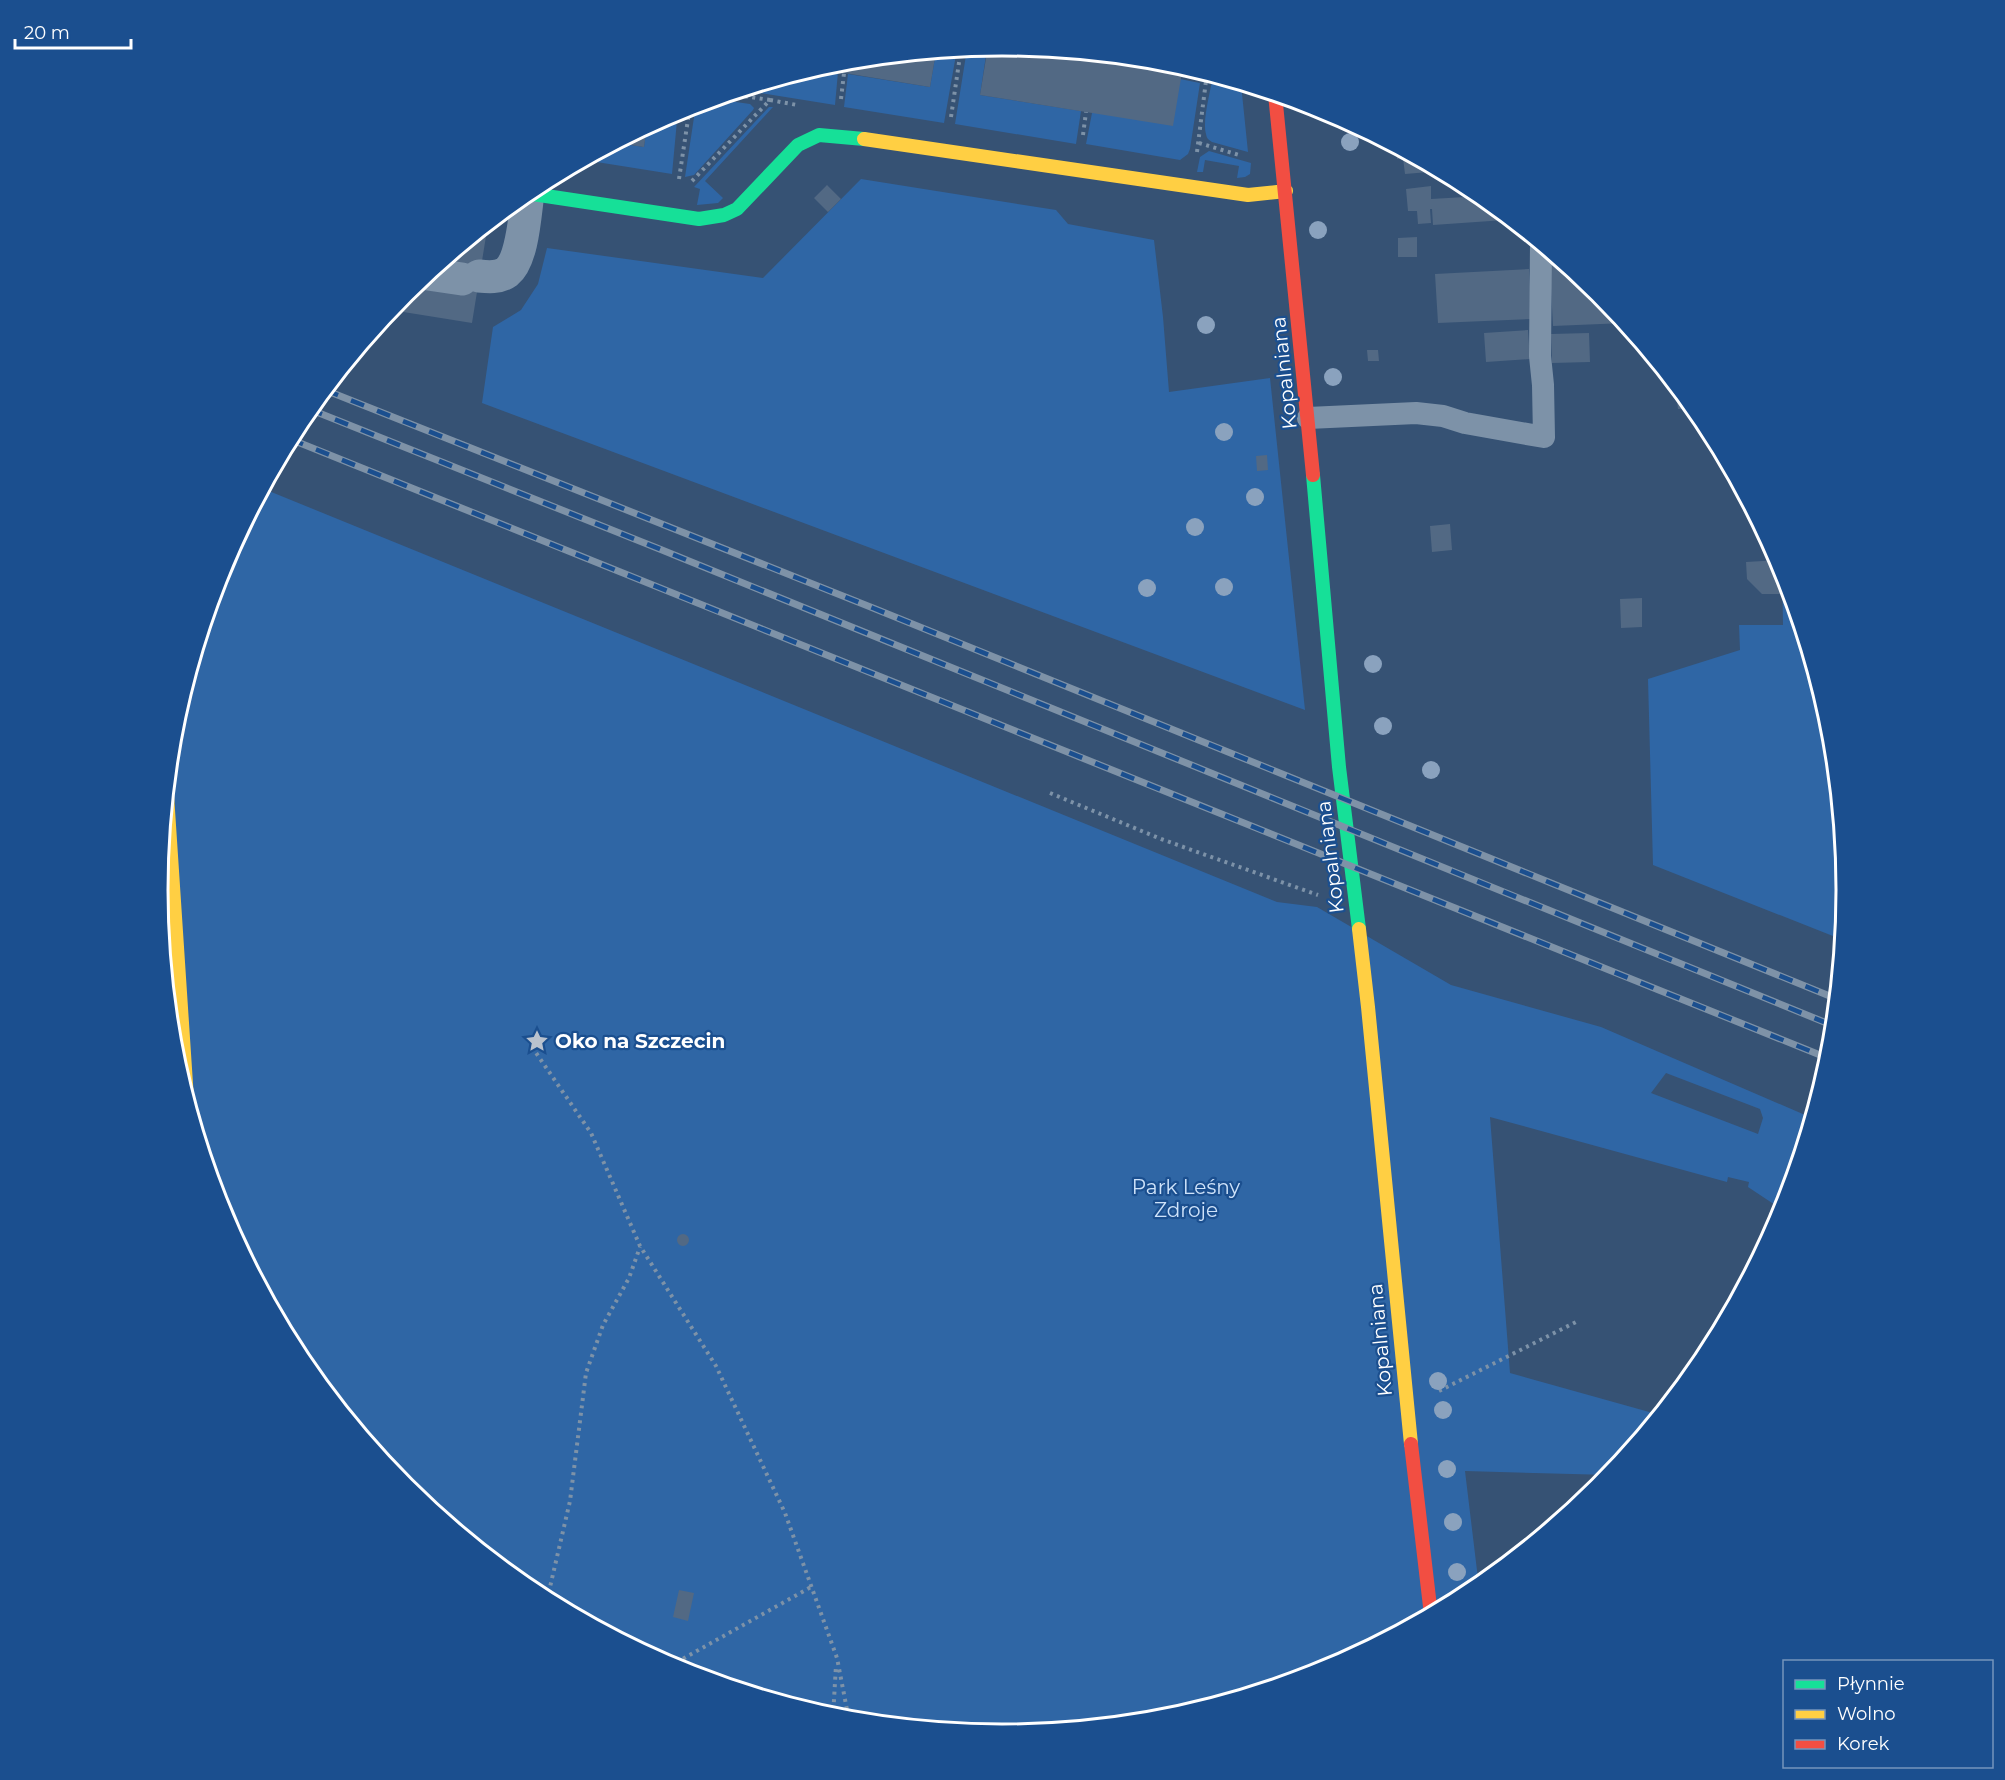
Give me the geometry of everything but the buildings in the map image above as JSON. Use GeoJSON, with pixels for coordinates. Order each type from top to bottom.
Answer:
{"type":"FeatureCollection","features":[{"type":"Feature","properties":{"kind":"street","name":"Kopalniana"},"geometry":{"type":"LineString","coordinates":[[1276,102],[1308,418],[1339,767],[1370,1019],[1406,1406],[1430,1607]]}},
{"type":"Feature","properties":{"kind":"street"},"geometry":{"type":"LineString","coordinates":[[541,195],[699,219],[724,215],[741,206],[798,145],[819,135],[842,136],[1248,195],[1286,191]]}},
{"type":"Feature","properties":{"kind":"street"},"geometry":{"type":"LineString","coordinates":[[440,274],[489,278],[507,272],[513,265],[518,252],[525,206]]}},
{"type":"Feature","properties":{"kind":"street"},"geometry":{"type":"LineString","coordinates":[[170,839],[184,1053]]}},
{"type":"Feature","properties":{"kind":"lane"},"geometry":{"type":"LineString","coordinates":[[1308,418],[1416,413],[1443,416],[1465,423],[1544,437],[1540,356],[1541,253]]}},
{"type":"Feature","properties":{"kind":"path"},"geometry":{"type":"LineString","coordinates":[[950,118],[960,57]]}},
{"type":"Feature","properties":{"kind":"path"},"geometry":{"type":"LineString","coordinates":[[840,102],[843,73]]}},
{"type":"Feature","properties":{"kind":"path"},"geometry":{"type":"LineString","coordinates":[[746,96],[770,100]]}},
{"type":"Feature","properties":{"kind":"path"},"geometry":{"type":"LineString","coordinates":[[1083,141],[1086,112]]}},
{"type":"Feature","properties":{"kind":"path"},"geometry":{"type":"LineString","coordinates":[[1199,143],[1249,158],[1282,156]]}},
{"type":"Feature","properties":{"kind":"path"},"geometry":{"type":"LineString","coordinates":[[1050,793],[1161,839],[1356,909]]}},
{"type":"Feature","properties":{"kind":"path"},"geometry":{"type":"LineString","coordinates":[[532,1047],[591,1133],[640,1246],[716,1366],[785,1513],[837,1659],[847,1709]]}},
{"type":"Feature","properties":{"kind":"path"},"geometry":{"type":"LineString","coordinates":[[549,1590],[570,1501],[586,1373],[603,1325],[629,1278],[640,1246]]}},
{"type":"Feature","properties":{"kind":"path"},"geometry":{"type":"LineString","coordinates":[[1429,1396],[1578,1321]]}},
{"type":"Feature","properties":{"kind":"path"},"geometry":{"type":"LineString","coordinates":[[681,1660],[812,1587]]}},
{"type":"Feature","properties":{"kind":"path"},"geometry":{"type":"LineString","coordinates":[[834,1707],[837,1659]]}},
{"type":"Feature","properties":{"kind":"green space"},"geometry":{"type":"Polygon","coordinates":[[[986,56],[980,95],[1081,111],[1076,144],[955,124],[966,57],[986,56]]]}},
{"type":"Feature","properties":{"kind":"green space"},"geometry":{"type":"Polygon","coordinates":[[[956,57],[944,123],[844,107],[848,74],[930,87],[935,58],[956,57]]]}},
{"type":"Feature","properties":{"kind":"green space"},"geometry":{"type":"Polygon","coordinates":[[[838,72],[835,105],[758,93],[838,72]]]}},
{"type":"Feature","properties":{"kind":"green space"},"geometry":{"type":"Polygon","coordinates":[[[1180,79],[1200,83],[1190,149],[1188,154],[1180,160],[1086,144],[1092,113],[1180,79]]]}},
{"type":"Feature","properties":{"kind":"green space"},"geometry":{"type":"Polygon","coordinates":[[[1211,83],[1242,91],[1248,152],[1212,142],[1207,137],[1205,121],[1211,83]]]}},
{"type":"Feature","properties":{"kind":"green space"},"geometry":{"type":"Polygon","coordinates":[[[731,101],[750,104],[753,110],[694,175],[685,177],[694,115],[731,101]]]}},
{"type":"Feature","properties":{"kind":"green space"},"geometry":{"type":"Polygon","coordinates":[[[769,107],[773,107],[705,181],[723,198],[718,203],[697,205],[700,189],[694,187],[769,107]]]}},
{"type":"Feature","properties":{"kind":"green space"},"geometry":{"type":"Polygon","coordinates":[[[677,122],[672,174],[595,162],[628,145],[644,147],[646,136],[677,122]]]}},
{"type":"Feature","properties":{"kind":"green space"},"geometry":{"type":"Polygon","coordinates":[[[1209,151],[1251,163],[1250,174],[1237,178],[1239,166],[1205,160],[1203,172],[1197,172],[1200,157],[1209,151]]]}},
{"type":"Feature","properties":{"kind":"green space"},"geometry":{"type":"Polygon","coordinates":[[[861,179],[1056,210],[1068,224],[1154,240],[1169,392],[1270,378],[1305,710],[482,403],[493,327],[521,310],[538,284],[547,248],[763,278],[861,179]]]}},
{"type":"Feature","properties":{"kind":"green space","name":"Park Leśny Zdroje"},"geometry":{"type":"Polygon","coordinates":[[[270,491],[1277,902],[1317,907],[1451,985],[1601,1027],[1806,1115],[1775,1205],[1748,1187],[1749,1182],[1728,1177],[1727,1182],[1490,1117],[1510,1373],[1653,1413],[1598,1475],[1465,1471],[1478,1576],[1420,1613],[1322,1661],[1271,1680],[1218,1696],[1165,1708],[1057,1723],[948,1723],[894,1717],[787,1696],[734,1680],[683,1661],[585,1613],[494,1552],[412,1480],[340,1398],[309,1354],[254,1259],[232,1209],[212,1158],[196,1106],[184,1053],[175,999],[168,890],[175,781],[196,674],[212,622],[254,521],[270,491]],[[1666,1073],[1651,1093],[1758,1134],[1763,1118],[1760,1109],[1666,1073]]]}},
{"type":"Feature","properties":{"kind":"green space"},"geometry":{"type":"Polygon","coordinates":[[[1783,595],[1809,674],[1830,781],[1837,890],[1835,937],[1653,865],[1648,679],[1740,650],[1739,625],[1783,625],[1783,595]]]}},
{"type":"Feature","properties":{"kind":"railway"},"geometry":{"type":"LineString","coordinates":[[332,393],[873,608],[1830,996]]}},
{"type":"Feature","properties":{"kind":"railway"},"geometry":{"type":"LineString","coordinates":[[318,413],[1826,1023]]}},
{"type":"Feature","properties":{"kind":"railway"},"geometry":{"type":"LineString","coordinates":[[299,443],[1821,1055]]}},
{"type":"Feature","properties":{"kind":"traffic: fast"},"geometry":{"type":"LineString","coordinates":[[540,195],[699,219],[724,215],[737,209],[798,145],[819,135],[864,139]]}},
{"type":"Feature","properties":{"kind":"traffic: fast"},"geometry":{"type":"LineString","coordinates":[[1313,475],[1339,767],[1359,929]]}},
{"type":"Feature","properties":{"kind":"traffic: slow"},"geometry":{"type":"LineString","coordinates":[[864,139],[1248,195],[1286,191]]}},
{"type":"Feature","properties":{"kind":"traffic: slow"},"geometry":{"type":"LineString","coordinates":[[170,839],[184,1053]]}},
{"type":"Feature","properties":{"kind":"traffic: slow"},"geometry":{"type":"LineString","coordinates":[[1359,929],[1411,1444]]}},
{"type":"Feature","properties":{"kind":"traffic: jam"},"geometry":{"type":"LineString","coordinates":[[1276,102],[1313,475]]}},
{"type":"Feature","properties":{"kind":"traffic: jam"},"geometry":{"type":"LineString","coordinates":[[1411,1444],[1430,1607]]}},
{"type":"Feature","properties":{"kind":"place","name":"Oko na Szczecin"},"geometry":{"type":"Point","coordinates":[537,1041]}}]}
